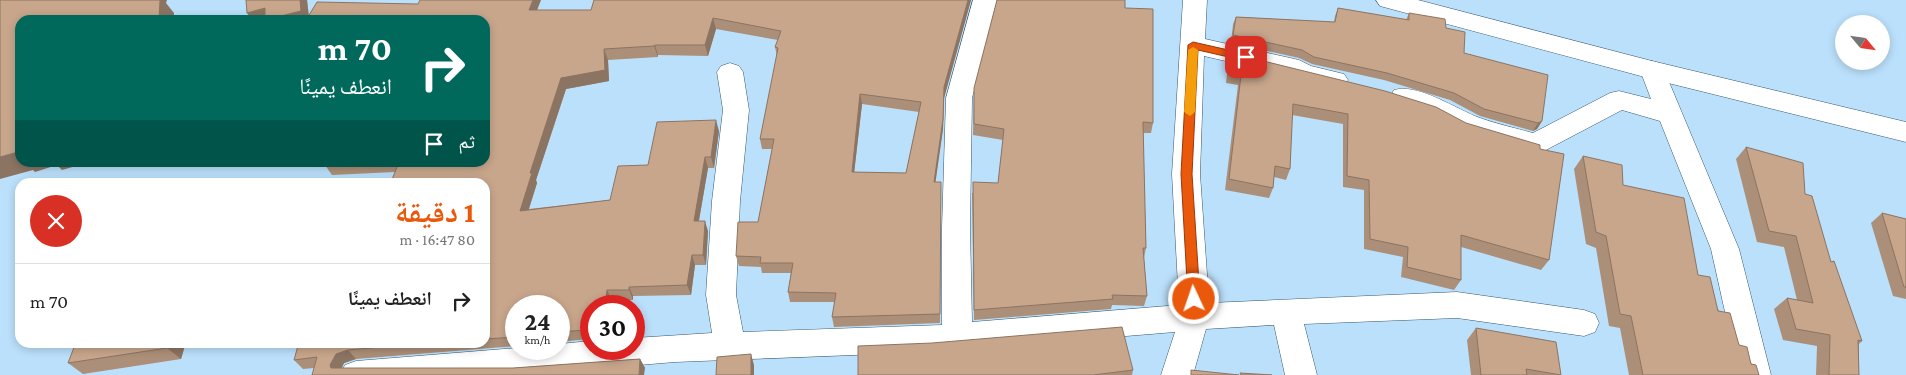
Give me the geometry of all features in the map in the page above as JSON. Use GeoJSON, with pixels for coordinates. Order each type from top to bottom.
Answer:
{"type":"FeatureCollection","features":[{"type":"Feature","properties":{"kind":"street"},"geometry":{"type":"LineString","coordinates":[[957,337],[956,228],[959,98],[985,0]]}},
{"type":"Feature","properties":{"kind":"street"},"geometry":{"type":"LineString","coordinates":[[1177,375],[1195,317],[1186,174],[1196,0]]}},
{"type":"Feature","properties":{"kind":"street"},"geometry":{"type":"LineString","coordinates":[[1388,0],[1652,70],[1906,132]]}},
{"type":"Feature","properties":{"kind":"street"},"geometry":{"type":"LineString","coordinates":[[1193,45],[1299,69],[1303,74],[1357,85]]}},
{"type":"Feature","properties":{"kind":"street"},"geometry":{"type":"LineString","coordinates":[[1652,70],[1725,249],[1755,375]]}},
{"type":"Feature","properties":{"kind":"street"},"geometry":{"type":"LineString","coordinates":[[730,72],[736,110],[726,201],[721,295],[730,346]]}},
{"type":"Feature","properties":{"kind":"street"},"geometry":{"type":"LineString","coordinates":[[1383,91],[1440,109],[1470,125],[1534,144],[1619,100],[1670,114]]}},
{"type":"Feature","properties":{"kind":"street"},"geometry":{"type":"LineString","coordinates":[[356,375],[665,349],[957,337],[1195,317],[1286,312],[1457,305],[1584,323]]}},
{"type":"Feature","properties":{"kind":"street"},"geometry":{"type":"LineString","coordinates":[[1286,312],[1301,375]]}},
{"type":"Feature","properties":{"kind":"building"},"geometry":{"type":"Polygon","coordinates":[[[0,0],[160,0],[159,15],[15,15],[15,153],[0,157],[0,0]]]}},
{"type":"Feature","properties":{"kind":"building"},"geometry":{"type":"Polygon","coordinates":[[[246,0],[300,0],[301,11],[285,15],[265,15],[265,8],[247,13],[246,0]]]}},
{"type":"Feature","properties":{"kind":"building"},"geometry":{"type":"Polygon","coordinates":[[[420,0],[533,0],[529,10],[591,10],[594,0],[968,0],[944,87],[943,119],[934,182],[941,182],[940,314],[832,317],[836,293],[788,292],[793,263],[760,263],[761,257],[736,256],[738,222],[758,222],[774,139],[760,139],[778,48],[775,47],[781,31],[713,18],[705,45],[655,45],[604,49],[605,70],[561,78],[530,173],[532,173],[520,211],[610,200],[618,166],[648,165],[657,122],[716,120],[711,157],[705,157],[694,221],[705,221],[703,255],[692,255],[687,285],[629,287],[629,290],[607,290],[606,295],[580,295],[580,330],[570,331],[570,295],[505,295],[505,338],[490,339],[490,178],[393,178],[397,167],[490,167],[490,15],[309,15],[317,2],[418,4],[420,0]],[[860,94],[852,172],[906,173],[921,102],[860,94]]]}},
{"type":"Feature","properties":{"kind":"building"},"geometry":{"type":"Polygon","coordinates":[[[997,0],[1125,0],[1125,8],[1153,9],[1153,123],[1143,122],[1146,248],[1143,248],[1147,296],[1112,295],[1113,299],[974,310],[973,182],[998,183],[1004,129],[974,124],[974,88],[997,0]]]}},
{"type":"Feature","properties":{"kind":"building"},"geometry":{"type":"Polygon","coordinates":[[[1338,8],[1409,20],[1409,13],[1445,19],[1446,28],[1465,32],[1464,53],[1548,75],[1542,121],[1538,123],[1484,109],[1454,93],[1387,73],[1314,57],[1302,50],[1233,35],[1236,17],[1335,22],[1338,8]]]}},
{"type":"Feature","properties":{"kind":"building"},"geometry":{"type":"Polygon","coordinates":[[[1231,53],[1385,91],[1436,107],[1466,123],[1540,145],[1540,149],[1564,154],[1549,260],[1461,235],[1461,280],[1407,267],[1408,247],[1370,239],[1369,180],[1347,176],[1348,114],[1293,104],[1290,169],[1275,166],[1273,188],[1229,179],[1241,75],[1229,73],[1231,53]]]}},
{"type":"Feature","properties":{"kind":"building"},"geometry":{"type":"Polygon","coordinates":[[[1746,147],[1803,163],[1805,194],[1812,196],[1831,262],[1834,261],[1862,341],[1858,340],[1859,375],[1829,375],[1830,335],[1796,329],[1787,298],[1813,303],[1796,236],[1769,231],[1746,147]]]}},
{"type":"Feature","properties":{"kind":"building"},"geometry":{"type":"Polygon","coordinates":[[[1583,156],[1622,165],[1623,185],[1684,198],[1698,275],[1710,277],[1718,311],[1730,313],[1739,345],[1747,347],[1751,364],[1756,365],[1759,375],[1643,375],[1631,316],[1620,314],[1606,236],[1596,232],[1583,156]]]}},
{"type":"Feature","properties":{"kind":"building"},"geometry":{"type":"Polygon","coordinates":[[[1882,213],[1906,219],[1906,287],[1904,287],[1882,213]]]}},
{"type":"Feature","properties":{"kind":"building"},"geometry":{"type":"Polygon","coordinates":[[[1122,327],[1133,370],[1093,375],[858,375],[858,346],[932,343],[1122,327]]]}},
{"type":"Feature","properties":{"kind":"building"},"geometry":{"type":"Polygon","coordinates":[[[1476,328],[1556,342],[1561,375],[1526,369],[1527,375],[1481,375],[1476,328]]]}},
{"type":"Feature","properties":{"kind":"building"},"geometry":{"type":"Polygon","coordinates":[[[74,348],[167,348],[68,363],[74,348]]]}},
{"type":"Feature","properties":{"kind":"building"},"geometry":{"type":"Polygon","coordinates":[[[297,348],[370,348],[348,350],[336,354],[330,365],[331,368],[513,368],[640,360],[639,375],[312,375],[317,357],[294,360],[297,348]]]}},
{"type":"Feature","properties":{"kind":"building"},"geometry":{"type":"Polygon","coordinates":[[[751,354],[751,375],[716,375],[717,357],[751,354]]]}},
{"type":"Feature","properties":{"kind":"building"},"geometry":{"type":"Polygon","coordinates":[[[1191,370],[1239,375],[1191,375],[1191,370]]]}},
{"type":"Feature","properties":{"kind":"building"},"geometry":{"type":"Polygon","coordinates":[[[1240,373],[1272,375],[1241,375],[1240,373]]]}},
{"type":"Feature","properties":{"kind":"slow traffic"},"geometry":{"type":"LineString","coordinates":[[1190,112],[1193,50]]}},
{"type":"Feature","properties":{"kind":"route"},"geometry":{"type":"LineString","coordinates":[[1194,299],[1186,174],[1193,45],[1246,57]]}}]}
